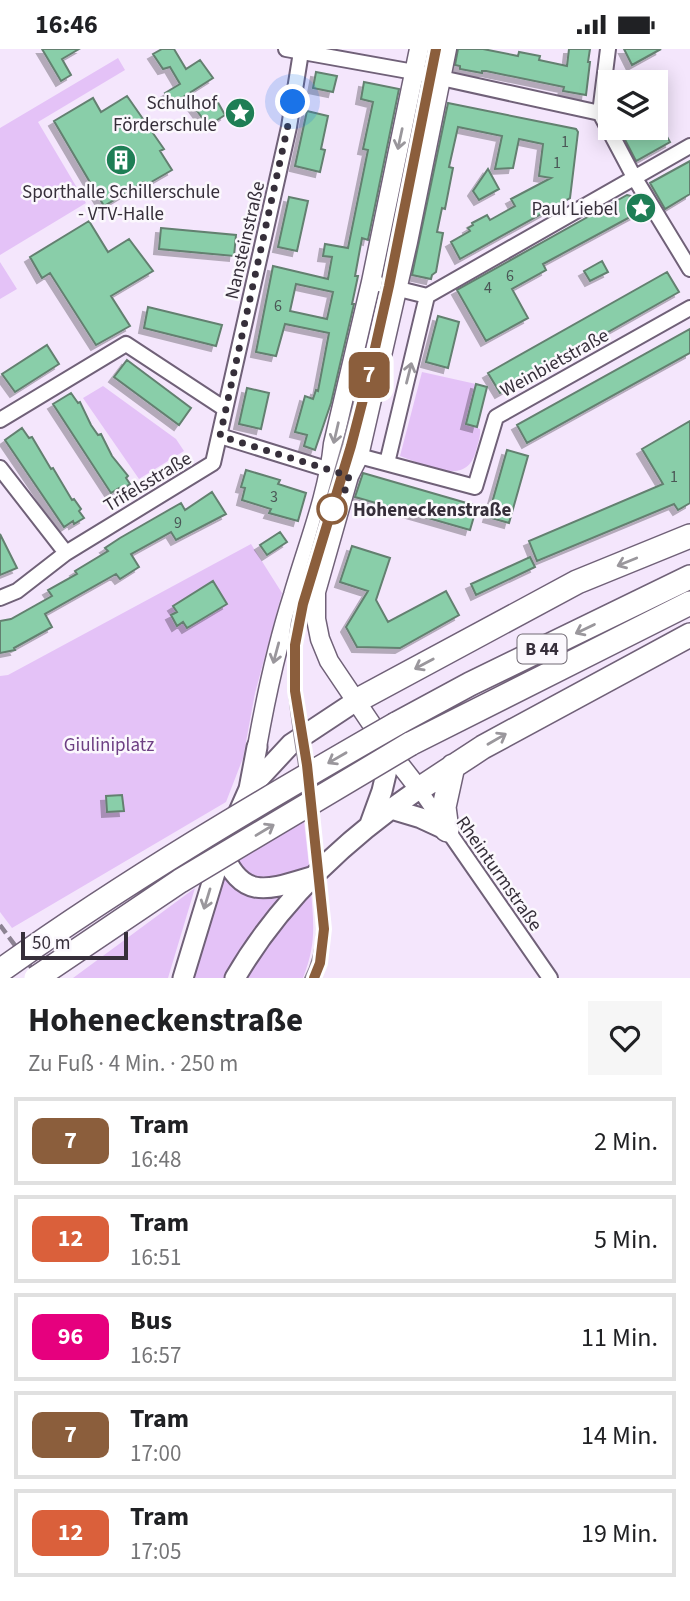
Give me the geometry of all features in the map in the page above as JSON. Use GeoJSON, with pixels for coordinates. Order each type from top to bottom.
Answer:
{"type":"FeatureCollection","features":[{"type":"Feature","properties":{"kind":"highway"},"geometry":{"type":"LineString","coordinates":[[356,701],[578,582],[690,536]]}},
{"type":"Feature","properties":{"kind":"highway","name":"B 44"},"geometry":{"type":"LineString","coordinates":[[0,970],[181,849],[396,724],[470,684],[690,577]]}},
{"type":"Feature","properties":{"kind":"highway","name":"B 44"},"geometry":{"type":"LineString","coordinates":[[36,978],[180,881],[401,749],[690,603]]}},
{"type":"Feature","properties":{"kind":"highway"},"geometry":{"type":"LineString","coordinates":[[419,789],[524,723],[690,635]]}},
{"type":"Feature","properties":{"kind":"highway"},"geometry":{"type":"LineString","coordinates":[[447,830],[444,807],[453,766]]}},
{"type":"Feature","properties":{"kind":"main road"},"geometry":{"type":"LineString","coordinates":[[249,789],[291,744],[356,701]]}},
{"type":"Feature","properties":{"kind":"main road"},"geometry":{"type":"LineString","coordinates":[[183,978],[222,850],[249,789],[257,747]]}},
{"type":"Feature","properties":{"kind":"main road"},"geometry":{"type":"LineString","coordinates":[[370,825],[401,749]]}},
{"type":"Feature","properties":{"kind":"main road"},"geometry":{"type":"LineString","coordinates":[[234,978],[264,935],[313,877],[370,825],[419,789]]}},
{"type":"Feature","properties":{"kind":"main road"},"geometry":{"type":"LineString","coordinates":[[391,809],[421,818],[447,830]]}},
{"type":"Feature","properties":{"kind":"main road"},"geometry":{"type":"LineString","coordinates":[[222,850],[228,866],[241,882],[259,889],[272,889],[313,877]]}},
{"type":"Feature","properties":{"kind":"street"},"geometry":{"type":"LineString","coordinates":[[286,49],[414,72],[598,113]]}},
{"type":"Feature","properties":{"kind":"street"},"geometry":{"type":"LineString","coordinates":[[257,747],[269,680],[285,619],[330,471],[333,444],[419,49]]}},
{"type":"Feature","properties":{"kind":"street"},"geometry":{"type":"LineString","coordinates":[[419,789],[401,749],[356,701],[329,661],[316,619],[316,592],[349,476],[359,456],[447,49]]}},
{"type":"Feature","properties":{"kind":"street"},"geometry":{"type":"LineString","coordinates":[[605,70],[608,49]]}},
{"type":"Feature","properties":{"kind":"street","name":"Nansteinstraße"},"geometry":{"type":"LineString","coordinates":[[220,436],[289,127],[301,52]]}},
{"type":"Feature","properties":{"kind":"street"},"geometry":{"type":"LineString","coordinates":[[614,140],[690,269]]}},
{"type":"Feature","properties":{"kind":"street"},"geometry":{"type":"LineString","coordinates":[[370,282],[427,296],[690,146]]}},
{"type":"Feature","properties":{"kind":"street"},"geometry":{"type":"LineString","coordinates":[[387,463],[427,296]]}},
{"type":"Feature","properties":{"kind":"street","name":"Weinbietstraße"},"geometry":{"type":"LineString","coordinates":[[359,456],[475,487],[496,417],[690,308]]}},
{"type":"Feature","properties":{"kind":"street"},"geometry":{"type":"LineString","coordinates":[[0,420],[126,344],[225,409]]}},
{"type":"Feature","properties":{"kind":"street"},"geometry":{"type":"LineString","coordinates":[[220,436],[349,476]]}},
{"type":"Feature","properties":{"kind":"street","name":"Trifelsstraße"},"geometry":{"type":"LineString","coordinates":[[0,598],[17,591],[66,553],[213,463],[220,436]]}},
{"type":"Feature","properties":{"kind":"street"},"geometry":{"type":"LineString","coordinates":[[0,468],[66,553]]}},
{"type":"Feature","properties":{"kind":"street","name":"Rheinturmstraße"},"geometry":{"type":"LineString","coordinates":[[419,789],[550,978]]}},
{"type":"Feature","properties":{"kind":"street"},"geometry":{"type":"LineString","coordinates":[[0,970],[5,978]]}},
{"type":"Feature","properties":{"kind":"green space"},"geometry":{"type":"Polygon","coordinates":[[[118,58],[125,70],[38,122],[86,203],[0,255],[0,128],[118,58]]]}},
{"type":"Feature","properties":{"kind":"green space"},"geometry":{"type":"Polygon","coordinates":[[[0,262],[17,289],[0,299],[0,262]]]}},
{"type":"Feature","properties":{"kind":"green space"},"geometry":{"type":"Polygon","coordinates":[[[422,372],[476,384],[466,424],[480,429],[480,437],[471,462],[464,469],[444,471],[400,456],[422,372]]]}},
{"type":"Feature","properties":{"kind":"green space"},"geometry":{"type":"Polygon","coordinates":[[[103,386],[176,439],[184,451],[139,479],[83,398],[103,386]]]}},
{"type":"Feature","properties":{"kind":"green space","name":"Giuliniplatz"},"geometry":{"type":"Polygon","coordinates":[[[251,544],[282,593],[255,693],[243,758],[226,802],[12,928],[0,912],[0,676],[8,675],[251,544]]]}},
{"type":"Feature","properties":{"kind":"green space"},"geometry":{"type":"Polygon","coordinates":[[[304,821],[309,866],[294,875],[257,882],[235,862],[304,821]]]}},
{"type":"Feature","properties":{"kind":"green space"},"geometry":{"type":"Polygon","coordinates":[[[223,876],[285,894],[226,978],[192,978],[223,876]]]}},
{"type":"Feature","properties":{"kind":"green space"},"geometry":{"type":"Polygon","coordinates":[[[195,888],[168,978],[73,978],[195,888]]]}},
{"type":"Feature","properties":{"kind":"green space"},"geometry":{"type":"Polygon","coordinates":[[[311,891],[313,935],[303,978],[244,978],[283,921],[311,891]]]}},
{"type":"Feature","properties":{"kind":"building"},"geometry":{"type":"Polygon","coordinates":[[[42,49],[79,49],[62,59],[71,75],[61,81],[42,49]]]}},
{"type":"Feature","properties":{"kind":"building"},"geometry":{"type":"Polygon","coordinates":[[[162,49],[174,49],[186,69],[200,60],[213,78],[172,104],[165,93],[180,84],[170,67],[163,69],[153,54],[162,49]]]}},
{"type":"Feature","properties":{"kind":"building"},"geometry":{"type":"Polygon","coordinates":[[[458,49],[483,49],[518,56],[519,52],[567,66],[569,49],[590,49],[586,95],[563,91],[564,87],[486,71],[482,73],[460,69],[460,66],[455,65],[458,49]]]}},
{"type":"Feature","properties":{"kind":"building"},"geometry":{"type":"Polygon","coordinates":[[[624,49],[661,49],[632,65],[624,49]]]}},
{"type":"Feature","properties":{"kind":"building"},"geometry":{"type":"Polygon","coordinates":[[[316,72],[337,76],[333,92],[313,88],[316,72]]]}},
{"type":"Feature","properties":{"kind":"building"},"geometry":{"type":"Polygon","coordinates":[[[364,82],[399,89],[368,240],[362,238],[355,276],[358,276],[354,304],[331,403],[315,450],[304,446],[307,435],[295,432],[305,396],[313,399],[316,390],[318,391],[329,333],[285,324],[276,356],[256,352],[273,266],[328,279],[332,257],[323,256],[325,244],[348,248],[368,150],[363,149],[373,102],[361,99],[364,82]],[[296,284],[290,311],[327,319],[333,292],[296,284]]]}},
{"type":"Feature","properties":{"kind":"building","name":"Sporthalle Schillerschule - VTV-Halle"},"geometry":{"type":"Polygon","coordinates":[[[127,96],[164,149],[160,151],[172,170],[146,185],[144,182],[104,206],[54,121],[93,98],[101,112],[127,96]]]}},
{"type":"Feature","properties":{"kind":"building"},"geometry":{"type":"Polygon","coordinates":[[[216,99],[225,115],[208,126],[192,104],[216,99]]]}},
{"type":"Feature","properties":{"kind":"building"},"geometry":{"type":"Polygon","coordinates":[[[448,103],[576,129],[578,132],[570,198],[460,259],[451,242],[470,231],[468,228],[472,223],[487,215],[490,220],[515,206],[511,199],[551,178],[539,176],[543,144],[519,139],[513,168],[495,169],[502,136],[458,127],[449,167],[453,168],[445,209],[442,208],[437,232],[443,233],[436,272],[431,279],[412,275],[448,103]]]}},
{"type":"Feature","properties":{"kind":"building"},"geometry":{"type":"Polygon","coordinates":[[[307,111],[328,116],[321,149],[325,150],[320,172],[295,166],[307,111]]]}},
{"type":"Feature","properties":{"kind":"building"},"geometry":{"type":"Polygon","coordinates":[[[668,138],[670,142],[636,161],[625,140],[668,138]]]}},
{"type":"Feature","properties":{"kind":"building"},"geometry":{"type":"Polygon","coordinates":[[[690,161],[690,194],[665,209],[650,183],[690,161]]]}},
{"type":"Feature","properties":{"kind":"building"},"geometry":{"type":"Polygon","coordinates":[[[488,169],[499,189],[479,200],[473,191],[488,169]]]}},
{"type":"Feature","properties":{"kind":"building"},"geometry":{"type":"Polygon","coordinates":[[[627,195],[635,197],[643,210],[543,264],[546,270],[512,289],[528,318],[486,341],[457,290],[627,195]]]}},
{"type":"Feature","properties":{"kind":"building"},"geometry":{"type":"Polygon","coordinates":[[[289,197],[308,201],[297,251],[278,247],[289,197]]]}},
{"type":"Feature","properties":{"kind":"building"},"geometry":{"type":"Polygon","coordinates":[[[89,221],[108,252],[129,239],[153,271],[111,296],[130,326],[96,345],[50,273],[42,278],[30,257],[89,221]]]}},
{"type":"Feature","properties":{"kind":"building"},"geometry":{"type":"Polygon","coordinates":[[[161,228],[236,235],[234,256],[159,249],[161,228]]]}},
{"type":"Feature","properties":{"kind":"building"},"geometry":{"type":"Polygon","coordinates":[[[602,261],[608,272],[590,281],[584,271],[602,261]]]}},
{"type":"Feature","properties":{"kind":"building"},"geometry":{"type":"Polygon","coordinates":[[[667,272],[679,292],[500,393],[488,373],[667,272]]]}},
{"type":"Feature","properties":{"kind":"building"},"geometry":{"type":"Polygon","coordinates":[[[148,307],[222,325],[216,346],[144,328],[148,307]]]}},
{"type":"Feature","properties":{"kind":"building"},"geometry":{"type":"Polygon","coordinates":[[[438,316],[459,322],[448,368],[426,362],[438,316]]]}},
{"type":"Feature","properties":{"kind":"building"},"geometry":{"type":"Polygon","coordinates":[[[690,329],[690,353],[527,443],[517,425],[690,329]]]}},
{"type":"Feature","properties":{"kind":"building"},"geometry":{"type":"Polygon","coordinates":[[[47,345],[59,364],[15,392],[2,374],[47,345]]]}},
{"type":"Feature","properties":{"kind":"building"},"geometry":{"type":"Polygon","coordinates":[[[127,360],[191,408],[179,425],[114,377],[127,360]]]}},
{"type":"Feature","properties":{"kind":"building"},"geometry":{"type":"Polygon","coordinates":[[[476,384],[487,387],[477,427],[466,424],[476,384]]]}},
{"type":"Feature","properties":{"kind":"building"},"geometry":{"type":"Polygon","coordinates":[[[247,388],[269,393],[261,429],[239,424],[247,388]]]}},
{"type":"Feature","properties":{"kind":"building"},"geometry":{"type":"Polygon","coordinates":[[[71,393],[78,403],[80,402],[91,425],[98,435],[101,434],[112,456],[128,476],[126,478],[130,484],[121,490],[119,488],[111,493],[53,404],[71,393]]]}},
{"type":"Feature","properties":{"kind":"building"},"geometry":{"type":"Polygon","coordinates":[[[690,421],[690,503],[678,510],[674,504],[537,561],[529,541],[663,484],[642,449],[690,421]]]}},
{"type":"Feature","properties":{"kind":"building"},"geometry":{"type":"Polygon","coordinates":[[[22,428],[29,438],[32,437],[72,500],[74,499],[81,509],[79,511],[84,518],[64,527],[5,440],[22,428]]]}},
{"type":"Feature","properties":{"kind":"building"},"geometry":{"type":"Polygon","coordinates":[[[507,450],[528,456],[509,523],[488,517],[507,450]]]}},
{"type":"Feature","properties":{"kind":"building"},"geometry":{"type":"Polygon","coordinates":[[[246,470],[280,480],[278,484],[306,493],[298,521],[269,513],[271,509],[242,500],[245,488],[241,487],[246,470]]]}},
{"type":"Feature","properties":{"kind":"building"},"geometry":{"type":"Polygon","coordinates":[[[363,473],[477,506],[470,530],[355,497],[363,473]]]}},
{"type":"Feature","properties":{"kind":"building"},"geometry":{"type":"Polygon","coordinates":[[[212,492],[226,514],[176,540],[171,532],[131,554],[139,567],[120,579],[116,574],[45,614],[52,627],[14,648],[15,650],[0,653],[0,621],[11,619],[52,596],[48,590],[77,574],[75,571],[108,551],[105,548],[120,538],[181,503],[185,510],[212,492]]]}},
{"type":"Feature","properties":{"kind":"building"},"geometry":{"type":"Polygon","coordinates":[[[280,532],[287,542],[267,555],[260,545],[280,532]]]}},
{"type":"Feature","properties":{"kind":"building"},"geometry":{"type":"Polygon","coordinates":[[[0,534],[17,568],[0,575],[0,534]]]}},
{"type":"Feature","properties":{"kind":"building"},"geometry":{"type":"Polygon","coordinates":[[[352,546],[390,558],[376,600],[388,622],[446,591],[459,615],[400,648],[357,647],[346,627],[368,591],[340,582],[352,546]]]}},
{"type":"Feature","properties":{"kind":"building"},"geometry":{"type":"Polygon","coordinates":[[[530,557],[535,567],[476,595],[471,584],[530,557]]]}},
{"type":"Feature","properties":{"kind":"building"},"geometry":{"type":"Polygon","coordinates":[[[213,581],[227,604],[187,628],[183,622],[177,626],[171,615],[177,612],[173,606],[213,581]]]}},
{"type":"Feature","properties":{"kind":"building"},"geometry":{"type":"Polygon","coordinates":[[[122,795],[124,811],[107,812],[106,796],[122,795]]]}},
{"type":"Feature","properties":{"kind":"tram line"},"geometry":{"type":"LineString","coordinates":[[305,978],[314,952],[317,913],[289,694],[289,641],[292,621],[368,355],[430,49]]}},
{"type":"Feature","properties":{"kind":"tram line","name":"7"},"geometry":{"type":"LineString","coordinates":[[314,978],[324,946],[322,889],[295,691],[295,645],[303,604],[366,388],[436,49]]}},
{"type":"Feature","properties":{"kind":"railway"},"geometry":{"type":"LineString","coordinates":[[0,925],[39,978]]}},
{"type":"Feature","properties":{"kind":"place","name":"Schulhof Förderschule"},"geometry":{"type":"Point","coordinates":[240,113]}},
{"type":"Feature","properties":{"kind":"place","name":"Sporthalle Schillerschule - VTV-Halle"},"geometry":{"type":"Point","coordinates":[121,160]}},
{"type":"Feature","properties":{"kind":"place","name":"Paul Liebel"},"geometry":{"type":"Point","coordinates":[641,208]}},
{"type":"Feature","properties":{"kind":"place","name":"Hoheneckenstraße"},"geometry":{"type":"Point","coordinates":[332,509]}},
{"type":"Feature","properties":{"kind":"route"},"geometry":{"type":"LineString","coordinates":[[293,102],[220,436],[349,476],[336,522],[332,509]]}}]}
